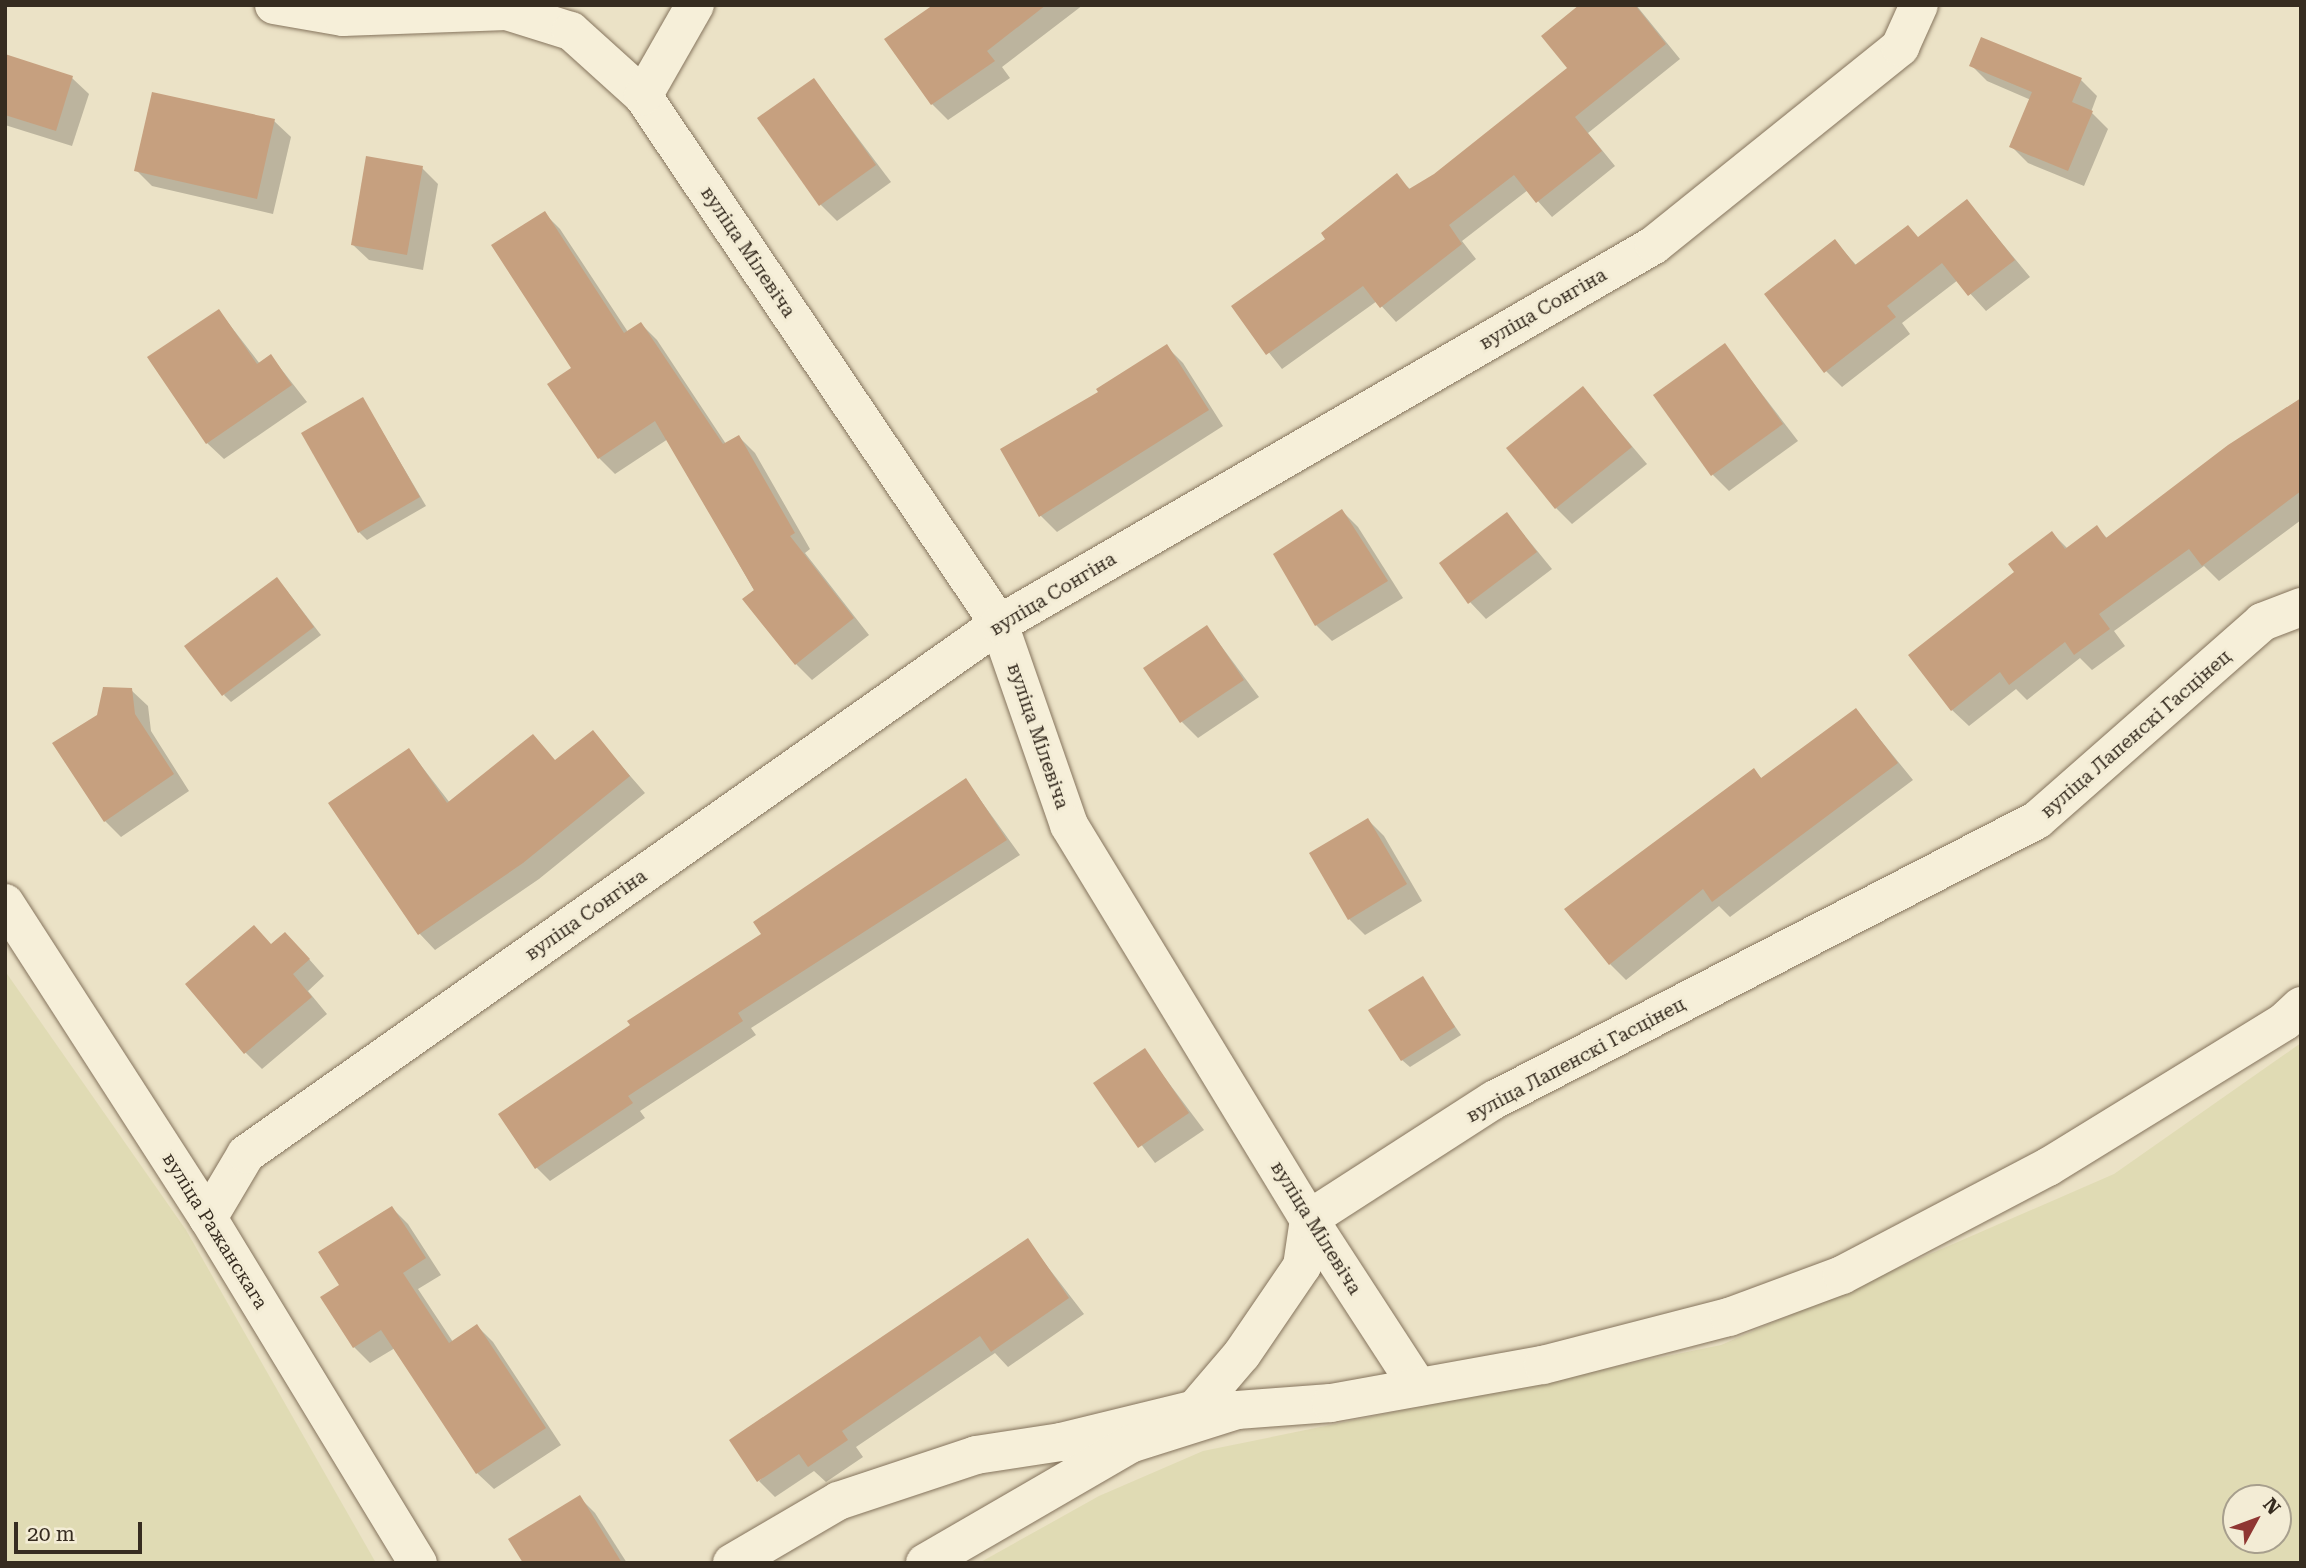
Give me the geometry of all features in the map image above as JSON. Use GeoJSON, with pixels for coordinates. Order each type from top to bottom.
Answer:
{"type":"FeatureCollection","features":[{"type":"Feature","properties":{"kind":"street","name":"вуліца Мілевіча"},"geometry":{"type":"LineString","coordinates":[[274,5],[343,18],[507,11],[571,31],[643,96],[999,624],[1069,825],[1309,1219],[1418,1387]]}},
{"type":"Feature","properties":{"kind":"street"},"geometry":{"type":"LineString","coordinates":[[643,96],[695,5]]}},
{"type":"Feature","properties":{"kind":"street","name":"вуліца Сонгіна"},"geometry":{"type":"LineString","coordinates":[[208,1218],[246,1154],[999,624],[1654,245],[1900,47],[1919,5]]}},
{"type":"Feature","properties":{"kind":"street","name":"вуліца Лапенскі Гасцінец"},"geometry":{"type":"LineString","coordinates":[[1309,1219],[1494,1100],[2037,820],[2262,622],[2301,607]]}},
{"type":"Feature","properties":{"kind":"street","name":"вуліца Ражанскага"},"geometry":{"type":"LineString","coordinates":[[5,903],[208,1218],[418,1563]]}},
{"type":"Feature","properties":{"kind":"street"},"geometry":{"type":"LineString","coordinates":[[925,1563],[1130,1444],[1237,1410],[1331,1403],[1543,1365],[1729,1317],[1842,1275],[2048,1167],[2285,1021],[2301,1006]]}},
{"type":"Feature","properties":{"kind":"street"},"geometry":{"type":"LineString","coordinates":[[732,1563],[838,1501],[976,1455],[1061,1442],[1195,1409],[1242,1354],[1302,1266],[1309,1219]]}},
{"type":"Feature","properties":{"kind":"shaded area"},"geometry":{"type":"Polygon","coordinates":[[[5,971],[186,1230],[376,1563],[5,1563],[5,971]]]}},
{"type":"Feature","properties":{"kind":"shaded area"},"geometry":{"type":"Polygon","coordinates":[[[2301,1043],[2301,1563],[979,1563],[1099,1496],[1203,1451],[1721,1345],[2114,1174],[2301,1043]]]}},
{"type":"Feature","properties":{"kind":"building"},"geometry":{"type":"Polygon","coordinates":[[[933,5],[1046,5],[987,51],[995,61],[931,105],[884,39],[933,5]]]}},
{"type":"Feature","properties":{"kind":"building"},"geometry":{"type":"Polygon","coordinates":[[[1579,5],[1635,5],[1666,44],[1575,117],[1602,151],[1536,203],[1514,175],[1449,225],[1462,244],[1380,308],[1363,286],[1266,355],[1231,306],[1325,239],[1321,233],[1397,173],[1409,189],[1434,174],[1567,68],[1541,36],[1579,5]]]}},
{"type":"Feature","properties":{"kind":"building"},"geometry":{"type":"Polygon","coordinates":[[[1981,37],[2082,78],[2072,102],[2093,111],[2068,171],[2009,147],[2032,92],[1969,66],[1981,37]]]}},
{"type":"Feature","properties":{"kind":"building"},"geometry":{"type":"Polygon","coordinates":[[[5,54],[73,76],[56,131],[5,115],[5,54]]]}},
{"type":"Feature","properties":{"kind":"building"},"geometry":{"type":"Polygon","coordinates":[[[814,78],[876,165],[819,206],[757,118],[814,78]]]}},
{"type":"Feature","properties":{"kind":"building"},"geometry":{"type":"Polygon","coordinates":[[[152,92],[275,119],[257,199],[134,171],[152,92]]]}},
{"type":"Feature","properties":{"kind":"building"},"geometry":{"type":"Polygon","coordinates":[[[366,156],[423,166],[407,255],[351,245],[366,156]]]}},
{"type":"Feature","properties":{"kind":"building"},"geometry":{"type":"Polygon","coordinates":[[[1967,199],[2015,260],[1968,296],[1942,263],[1887,306],[1896,317],[1824,373],[1764,294],[1835,239],[1855,265],[1908,225],[1918,237],[1967,199]]]}},
{"type":"Feature","properties":{"kind":"building"},"geometry":{"type":"Polygon","coordinates":[[[545,211],[624,333],[641,322],[723,444],[739,435],[795,533],[790,536],[854,618],[795,665],[742,599],[754,590],[655,421],[598,459],[547,384],[571,368],[491,245],[545,211]]]}},
{"type":"Feature","properties":{"kind":"building"},"geometry":{"type":"Polygon","coordinates":[[[219,309],[257,364],[271,354],[292,385],[206,444],[147,357],[219,309]]]}},
{"type":"Feature","properties":{"kind":"building"},"geometry":{"type":"Polygon","coordinates":[[[1725,343],[1783,424],[1711,476],[1653,395],[1725,343]]]}},
{"type":"Feature","properties":{"kind":"building"},"geometry":{"type":"Polygon","coordinates":[[[1167,344],[1209,410],[1039,517],[1000,449],[1098,392],[1096,389],[1167,344]]]}},
{"type":"Feature","properties":{"kind":"building"},"geometry":{"type":"Polygon","coordinates":[[[1583,386],[1632,447],[1555,509],[1506,448],[1583,386]]]}},
{"type":"Feature","properties":{"kind":"building"},"geometry":{"type":"Polygon","coordinates":[[[363,397],[420,497],[358,533],[301,433],[363,397]]]}},
{"type":"Feature","properties":{"kind":"building"},"geometry":{"type":"Polygon","coordinates":[[[2301,398],[2301,491],[2202,566],[2189,549],[2099,614],[2110,629],[2074,655],[2065,642],[2009,685],[2000,672],[1951,711],[1908,655],[2014,572],[2008,564],[2052,531],[2065,549],[2097,525],[2106,538],[2228,445],[2301,398]]]}},
{"type":"Feature","properties":{"kind":"building"},"geometry":{"type":"Polygon","coordinates":[[[1342,509],[1388,581],[1315,626],[1273,554],[1342,509]]]}},
{"type":"Feature","properties":{"kind":"building"},"geometry":{"type":"Polygon","coordinates":[[[1507,512],[1537,552],[1468,604],[1439,563],[1507,512]]]}},
{"type":"Feature","properties":{"kind":"building"},"geometry":{"type":"Polygon","coordinates":[[[277,577],[314,627],[222,696],[184,646],[277,577]]]}},
{"type":"Feature","properties":{"kind":"building"},"geometry":{"type":"Polygon","coordinates":[[[1207,625],[1244,680],[1180,723],[1143,668],[1207,625]]]}},
{"type":"Feature","properties":{"kind":"building"},"geometry":{"type":"Polygon","coordinates":[[[103,687],[132,688],[135,714],[174,774],[104,822],[52,743],[97,715],[103,687]]]}},
{"type":"Feature","properties":{"kind":"building"},"geometry":{"type":"Polygon","coordinates":[[[1856,708],[1898,763],[1712,902],[1703,889],[1609,965],[1564,909],[1754,768],[1761,778],[1856,708]]]}},
{"type":"Feature","properties":{"kind":"building"},"geometry":{"type":"Polygon","coordinates":[[[593,730],[630,776],[523,863],[418,935],[328,803],[409,748],[447,803],[533,734],[555,760],[593,730]]]}},
{"type":"Feature","properties":{"kind":"building"},"geometry":{"type":"Polygon","coordinates":[[[966,778],[1007,840],[738,1013],[743,1021],[628,1096],[633,1103],[535,1169],[498,1114],[630,1025],[627,1021],[761,934],[753,922],[966,778]]]}},
{"type":"Feature","properties":{"kind":"building"},"geometry":{"type":"Polygon","coordinates":[[[1368,818],[1407,884],[1348,920],[1309,853],[1368,818]]]}},
{"type":"Feature","properties":{"kind":"building"},"geometry":{"type":"Polygon","coordinates":[[[254,925],[271,944],[285,932],[310,959],[293,974],[312,997],[244,1054],[185,984],[254,925]]]}},
{"type":"Feature","properties":{"kind":"building"},"geometry":{"type":"Polygon","coordinates":[[[1423,976],[1455,1027],[1401,1061],[1368,1010],[1423,976]]]}},
{"type":"Feature","properties":{"kind":"building"},"geometry":{"type":"Polygon","coordinates":[[[1145,1048],[1189,1113],[1138,1148],[1093,1083],[1145,1048]]]}},
{"type":"Feature","properties":{"kind":"building"},"geometry":{"type":"Polygon","coordinates":[[[392,1206],[426,1258],[403,1273],[449,1343],[477,1324],[546,1428],[476,1474],[381,1330],[353,1348],[320,1297],[339,1285],[318,1252],[392,1206]]]}},
{"type":"Feature","properties":{"kind":"building"},"geometry":{"type":"Polygon","coordinates":[[[1028,1238],[1069,1298],[991,1352],[980,1336],[842,1431],[848,1440],[808,1467],[799,1454],[757,1482],[729,1440],[1028,1238]]]}},
{"type":"Feature","properties":{"kind":"building"},"geometry":{"type":"Polygon","coordinates":[[[580,1495],[622,1563],[523,1563],[508,1539],[580,1495]]]}}]}
